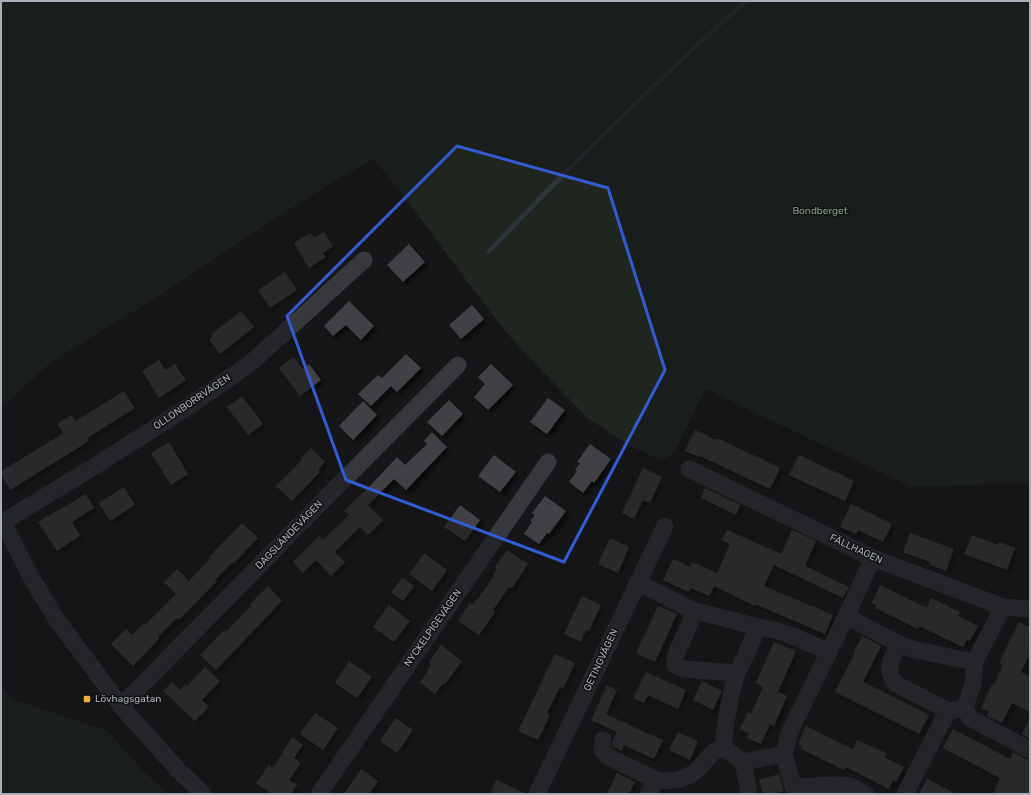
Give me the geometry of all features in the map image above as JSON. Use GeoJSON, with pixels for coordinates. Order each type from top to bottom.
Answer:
{"type":"FeatureCollection","features":[{"type":"Feature","properties":{"kind":"street","name":"OLLONBORRVÄGEN"},"geometry":{"type":"LineString","coordinates":[[121,706],[56,620],[32,579],[3,522],[102,462],[191,405],[252,362],[364,260]]}},
{"type":"Feature","properties":{"kind":"street","name":"DAGSLÄNDEVÄGEN"},"geometry":{"type":"LineString","coordinates":[[121,706],[297,526],[458,366]]}},
{"type":"Feature","properties":{"kind":"street","name":"NYCKELPIGEVÄGEN"},"geometry":{"type":"LineString","coordinates":[[319,794],[548,462]]}},
{"type":"Feature","properties":{"kind":"street","name":"FÄLLHAGEN"},"geometry":{"type":"LineString","coordinates":[[689,469],[873,558],[1003,607],[1030,609]]}},
{"type":"Feature","properties":{"kind":"street","name":"GETINGVÄGEN"},"geometry":{"type":"LineString","coordinates":[[537,794],[664,526]]}},
{"type":"Feature","properties":{"kind":"street"},"geometry":{"type":"LineString","coordinates":[[866,794],[850,786],[838,785],[793,787],[784,754],[790,731],[873,558]]}},
{"type":"Feature","properties":{"kind":"street"},"geometry":{"type":"LineString","coordinates":[[638,582],[695,611],[775,630],[793,636],[829,652]]}},
{"type":"Feature","properties":{"kind":"street"},"geometry":{"type":"LineString","coordinates":[[906,794],[941,724],[957,709],[973,683],[975,661],[1003,607]]}},
{"type":"Feature","properties":{"kind":"street"},"geometry":{"type":"LineString","coordinates":[[695,611],[675,656],[675,665],[683,669],[737,673]]}},
{"type":"Feature","properties":{"kind":"street"},"geometry":{"type":"LineString","coordinates":[[846,616],[899,644],[912,649],[975,661]]}},
{"type":"Feature","properties":{"kind":"street"},"geometry":{"type":"LineString","coordinates":[[724,748],[724,734],[730,698],[737,673],[758,627]]}},
{"type":"Feature","properties":{"kind":"street"},"geometry":{"type":"LineString","coordinates":[[899,644],[890,662],[889,670],[891,677],[896,684],[957,709],[970,718],[1030,750]]}},
{"type":"Feature","properties":{"kind":"street"},"geometry":{"type":"LineString","coordinates":[[121,706],[178,770],[203,794]]}},
{"type":"Feature","properties":{"kind":"street"},"geometry":{"type":"LineString","coordinates":[[603,740],[602,749],[607,756],[652,787],[664,781],[678,780],[688,777],[715,751],[724,748]]}},
{"type":"Feature","properties":{"kind":"street"},"geometry":{"type":"LineString","coordinates":[[724,748],[743,762],[748,794]]}},
{"type":"Feature","properties":{"kind":"street"},"geometry":{"type":"LineString","coordinates":[[743,762],[784,754]]}},
{"type":"Feature","properties":{"kind":"highlighted area"},"geometry":{"type":"Polygon","coordinates":[[[457,146],[608,188],[665,370],[564,562],[346,480],[287,316],[457,146]]]}},
{"type":"Feature","properties":{"kind":"green space","name":"Bondberget"},"geometry":{"type":"Polygon","coordinates":[[[1,1],[1030,1],[1030,483],[911,487],[705,389],[674,454],[661,460],[630,446],[588,418],[505,331],[374,159],[326,186],[164,293],[49,364],[8,402],[1,406],[1,1]]]}},
{"type":"Feature","properties":{"kind":"green space"},"geometry":{"type":"Polygon","coordinates":[[[1,685],[10,698],[108,731],[141,769],[168,794],[1,794],[1,685]]]}},
{"type":"Feature","properties":{"kind":"building"},"geometry":{"type":"Polygon","coordinates":[[[324,232],[333,246],[323,253],[326,257],[309,268],[294,243],[310,233],[314,238],[324,232]]]}},
{"type":"Feature","properties":{"kind":"building"},"geometry":{"type":"Polygon","coordinates":[[[409,244],[425,262],[403,282],[387,265],[409,244]]]}},
{"type":"Feature","properties":{"kind":"building"},"geometry":{"type":"Polygon","coordinates":[[[285,272],[297,290],[270,308],[258,290],[285,272]]]}},
{"type":"Feature","properties":{"kind":"building"},"geometry":{"type":"Polygon","coordinates":[[[349,301],[374,326],[361,340],[346,325],[333,336],[324,326],[349,301]]]}},
{"type":"Feature","properties":{"kind":"building"},"geometry":{"type":"Polygon","coordinates":[[[472,305],[484,319],[461,339],[449,325],[472,305]]]}},
{"type":"Feature","properties":{"kind":"building"},"geometry":{"type":"Polygon","coordinates":[[[241,311],[254,327],[220,354],[209,339],[213,336],[212,334],[241,311]]]}},
{"type":"Feature","properties":{"kind":"building"},"geometry":{"type":"Polygon","coordinates":[[[406,354],[421,368],[397,392],[391,386],[371,406],[358,394],[378,375],[382,378],[406,354]]]}},
{"type":"Feature","properties":{"kind":"building"},"geometry":{"type":"Polygon","coordinates":[[[294,357],[303,369],[309,364],[321,380],[300,396],[279,368],[294,357]]]}},
{"type":"Feature","properties":{"kind":"building"},"geometry":{"type":"Polygon","coordinates":[[[159,360],[165,370],[175,364],[186,380],[159,398],[142,371],[159,360]]]}},
{"type":"Feature","properties":{"kind":"building"},"geometry":{"type":"Polygon","coordinates":[[[491,364],[513,385],[488,410],[474,397],[485,384],[478,377],[491,364]]]}},
{"type":"Feature","properties":{"kind":"building"},"geometry":{"type":"Polygon","coordinates":[[[124,391],[135,408],[87,438],[89,441],[10,490],[1,474],[1,471],[63,433],[57,424],[72,415],[76,421],[124,391]]]}},
{"type":"Feature","properties":{"kind":"building"},"geometry":{"type":"Polygon","coordinates":[[[242,396],[263,424],[248,435],[227,407],[242,396]]]}},
{"type":"Feature","properties":{"kind":"building"},"geometry":{"type":"Polygon","coordinates":[[[548,398],[565,410],[547,434],[530,422],[548,398]]]}},
{"type":"Feature","properties":{"kind":"building"},"geometry":{"type":"Polygon","coordinates":[[[449,400],[463,414],[442,436],[427,422],[449,400]]]}},
{"type":"Feature","properties":{"kind":"building"},"geometry":{"type":"Polygon","coordinates":[[[363,401],[377,415],[353,440],[339,426],[363,401]]]}},
{"type":"Feature","properties":{"kind":"building"},"geometry":{"type":"Polygon","coordinates":[[[695,430],[716,440],[717,438],[780,468],[770,489],[700,456],[699,457],[685,451],[695,430]]]}},
{"type":"Feature","properties":{"kind":"building"},"geometry":{"type":"Polygon","coordinates":[[[432,432],[447,447],[406,490],[394,479],[368,505],[383,520],[368,535],[360,527],[335,552],[345,562],[331,576],[316,560],[303,573],[293,562],[319,536],[323,540],[349,515],[344,511],[397,457],[405,465],[427,444],[424,441],[432,432]]]}},
{"type":"Feature","properties":{"kind":"building"},"geometry":{"type":"Polygon","coordinates":[[[169,442],[188,474],[171,485],[151,453],[169,442]]]}},
{"type":"Feature","properties":{"kind":"building"},"geometry":{"type":"Polygon","coordinates":[[[590,444],[611,459],[594,483],[592,481],[583,493],[569,482],[577,471],[575,470],[580,463],[577,462],[590,444]]]}},
{"type":"Feature","properties":{"kind":"building"},"geometry":{"type":"Polygon","coordinates":[[[311,448],[325,462],[318,470],[320,472],[292,501],[276,486],[302,460],[301,458],[311,448]]]}},
{"type":"Feature","properties":{"kind":"building"},"geometry":{"type":"Polygon","coordinates":[[[494,455],[516,472],[500,492],[478,476],[494,455]]]}},
{"type":"Feature","properties":{"kind":"building"},"geometry":{"type":"Polygon","coordinates":[[[799,455],[854,481],[845,501],[789,475],[799,455]]]}},
{"type":"Feature","properties":{"kind":"building"},"geometry":{"type":"Polygon","coordinates":[[[643,468],[662,477],[650,503],[643,500],[634,519],[622,513],[643,468]]]}},
{"type":"Feature","properties":{"kind":"building"},"geometry":{"type":"Polygon","coordinates":[[[124,487],[135,505],[110,521],[99,503],[124,487]]]}},
{"type":"Feature","properties":{"kind":"building"},"geometry":{"type":"Polygon","coordinates":[[[705,488],[740,505],[736,515],[701,498],[705,488]]]}},
{"type":"Feature","properties":{"kind":"building"},"geometry":{"type":"Polygon","coordinates":[[[86,494],[94,508],[72,522],[80,536],[57,551],[38,522],[86,494]]]}},
{"type":"Feature","properties":{"kind":"building"},"geometry":{"type":"Polygon","coordinates":[[[545,496],[566,511],[549,534],[547,533],[539,544],[524,534],[532,522],[530,521],[535,515],[532,513],[545,496]]]}},
{"type":"Feature","properties":{"kind":"building"},"geometry":{"type":"Polygon","coordinates":[[[851,504],[892,524],[883,542],[858,530],[856,534],[840,527],[851,504]]]}},
{"type":"Feature","properties":{"kind":"building"},"geometry":{"type":"Polygon","coordinates":[[[460,505],[480,520],[465,541],[444,527],[460,505]]]}},
{"type":"Feature","properties":{"kind":"building"},"geometry":{"type":"Polygon","coordinates":[[[242,523],[258,538],[215,580],[217,581],[179,620],[177,618],[158,637],[159,639],[133,666],[111,644],[126,629],[132,635],[144,623],[145,625],[176,594],[164,582],[177,569],[189,581],[211,558],[209,557],[242,523]]]}},
{"type":"Feature","properties":{"kind":"building"},"geometry":{"type":"Polygon","coordinates":[[[727,530],[781,554],[792,530],[816,541],[805,566],[849,587],[843,598],[774,565],[764,586],[833,615],[825,634],[755,604],[755,606],[714,586],[709,596],[691,588],[689,592],[663,580],[673,559],[690,567],[692,562],[717,573],[730,544],[722,540],[727,530]]]}},
{"type":"Feature","properties":{"kind":"building"},"geometry":{"type":"Polygon","coordinates":[[[910,533],[954,549],[946,571],[929,564],[930,562],[903,552],[910,533]]]}},
{"type":"Feature","properties":{"kind":"building"},"geometry":{"type":"Polygon","coordinates":[[[972,535],[998,545],[999,542],[1015,548],[1007,570],[964,554],[972,535]]]}},
{"type":"Feature","properties":{"kind":"building"},"geometry":{"type":"Polygon","coordinates":[[[610,538],[629,547],[618,573],[598,564],[610,538]]]}},
{"type":"Feature","properties":{"kind":"building"},"geometry":{"type":"Polygon","coordinates":[[[507,550],[528,564],[512,588],[509,587],[493,610],[495,612],[479,635],[458,621],[470,603],[472,605],[478,599],[494,576],[493,575],[497,569],[495,567],[507,550]]]}},
{"type":"Feature","properties":{"kind":"building"},"geometry":{"type":"Polygon","coordinates":[[[424,553],[447,570],[432,591],[409,574],[424,553]]]}},
{"type":"Feature","properties":{"kind":"building"},"geometry":{"type":"Polygon","coordinates":[[[402,577],[414,586],[403,601],[391,593],[402,577]]]}},
{"type":"Feature","properties":{"kind":"building"},"geometry":{"type":"Polygon","coordinates":[[[880,585],[927,608],[931,598],[960,612],[958,616],[978,626],[970,641],[967,639],[963,647],[919,626],[918,629],[875,608],[876,605],[872,603],[880,585]]]}},
{"type":"Feature","properties":{"kind":"building"},"geometry":{"type":"Polygon","coordinates":[[[268,586],[282,601],[216,670],[200,655],[224,630],[226,632],[268,586]]]}},
{"type":"Feature","properties":{"kind":"building"},"geometry":{"type":"Polygon","coordinates":[[[582,596],[601,605],[589,631],[586,630],[581,642],[564,634],[582,596]]]}},
{"type":"Feature","properties":{"kind":"building"},"geometry":{"type":"Polygon","coordinates":[[[389,605],[410,621],[394,642],[373,627],[389,605]]]}},
{"type":"Feature","properties":{"kind":"building"},"geometry":{"type":"Polygon","coordinates":[[[658,606],[677,614],[655,662],[636,653],[658,606]]]}},
{"type":"Feature","properties":{"kind":"building"},"geometry":{"type":"Polygon","coordinates":[[[1019,622],[1030,627],[1030,652],[1021,672],[1030,676],[1030,712],[1012,703],[1002,723],[987,716],[989,712],[981,708],[1003,665],[999,663],[1019,622]]]}},
{"type":"Feature","properties":{"kind":"building"},"geometry":{"type":"Polygon","coordinates":[[[862,636],[881,646],[863,682],[929,715],[919,734],[835,692],[862,636]]]}},
{"type":"Feature","properties":{"kind":"building"},"geometry":{"type":"Polygon","coordinates":[[[774,642],[796,651],[778,692],[787,696],[774,726],[770,724],[761,744],[747,738],[749,733],[740,729],[748,712],[751,714],[763,687],[756,683],[774,642]]]}},
{"type":"Feature","properties":{"kind":"building"},"geometry":{"type":"Polygon","coordinates":[[[441,645],[462,661],[445,684],[443,683],[435,694],[420,682],[428,671],[427,670],[431,664],[429,662],[441,645]]]}},
{"type":"Feature","properties":{"kind":"building"},"geometry":{"type":"Polygon","coordinates":[[[555,654],[575,663],[563,689],[560,687],[547,713],[550,715],[538,740],[518,731],[555,654]]]}},
{"type":"Feature","properties":{"kind":"building"},"geometry":{"type":"Polygon","coordinates":[[[349,661],[372,677],[357,698],[335,683],[349,661]]]}},
{"type":"Feature","properties":{"kind":"building"},"geometry":{"type":"Polygon","coordinates":[[[205,667],[220,681],[202,700],[209,707],[195,721],[163,691],[172,682],[180,690],[185,684],[187,686],[205,667]]]}},
{"type":"Feature","properties":{"kind":"building"},"geometry":{"type":"Polygon","coordinates":[[[646,672],[686,690],[678,709],[648,695],[644,703],[633,698],[646,672]]]}},
{"type":"Feature","properties":{"kind":"building"},"geometry":{"type":"Polygon","coordinates":[[[702,681],[722,691],[713,710],[693,700],[702,681]]]}},
{"type":"Feature","properties":{"kind":"building"},"geometry":{"type":"Polygon","coordinates":[[[607,685],[617,690],[606,714],[663,740],[654,759],[624,745],[622,751],[612,746],[617,732],[591,720],[607,685]]]}},
{"type":"Feature","properties":{"kind":"building"},"geometry":{"type":"Polygon","coordinates":[[[315,713],[338,728],[323,750],[300,734],[315,713]]]}},
{"type":"Feature","properties":{"kind":"building"},"geometry":{"type":"Polygon","coordinates":[[[396,718],[413,730],[397,753],[380,741],[396,718]]]}},
{"type":"Feature","properties":{"kind":"building"},"geometry":{"type":"Polygon","coordinates":[[[1030,718],[1030,739],[1022,734],[1030,718]]]}},
{"type":"Feature","properties":{"kind":"building"},"geometry":{"type":"Polygon","coordinates":[[[806,726],[853,749],[857,740],[886,753],[884,757],[904,767],[896,782],[893,780],[889,789],[846,767],[844,770],[801,749],[803,746],[798,744],[806,726]]]}},
{"type":"Feature","properties":{"kind":"building"},"geometry":{"type":"Polygon","coordinates":[[[953,729],[1010,759],[1013,752],[1025,759],[1030,760],[1030,794],[993,794],[1000,778],[943,748],[953,729]]]}},
{"type":"Feature","properties":{"kind":"building"},"geometry":{"type":"Polygon","coordinates":[[[678,732],[698,741],[690,760],[669,750],[678,732]]]}},
{"type":"Feature","properties":{"kind":"building"},"geometry":{"type":"Polygon","coordinates":[[[292,737],[303,745],[294,758],[301,763],[289,780],[297,785],[291,794],[272,794],[256,783],[269,765],[273,768],[292,737]]]}},
{"type":"Feature","properties":{"kind":"building"},"geometry":{"type":"Polygon","coordinates":[[[361,769],[378,781],[369,794],[344,794],[361,769]]]}},
{"type":"Feature","properties":{"kind":"building"},"geometry":{"type":"Polygon","coordinates":[[[617,773],[635,782],[629,794],[607,794],[617,773]]]}},
{"type":"Feature","properties":{"kind":"building"},"geometry":{"type":"Polygon","coordinates":[[[779,774],[784,791],[772,794],[763,794],[759,780],[779,774]]]}},
{"type":"Feature","properties":{"kind":"building"},"geometry":{"type":"Polygon","coordinates":[[[927,779],[956,794],[919,794],[927,779]]]}},
{"type":"Feature","properties":{"kind":"building"},"geometry":{"type":"Polygon","coordinates":[[[496,780],[527,794],[490,794],[496,780]]]}},
{"type":"Feature","properties":{"kind":"waterway"},"geometry":{"type":"LineString","coordinates":[[489,251],[608,130],[685,56],[746,1]]}},
{"type":"Feature","properties":{"kind":"place","name":"Lövhagsgatan"},"geometry":{"type":"Point","coordinates":[87,699]}}]}
